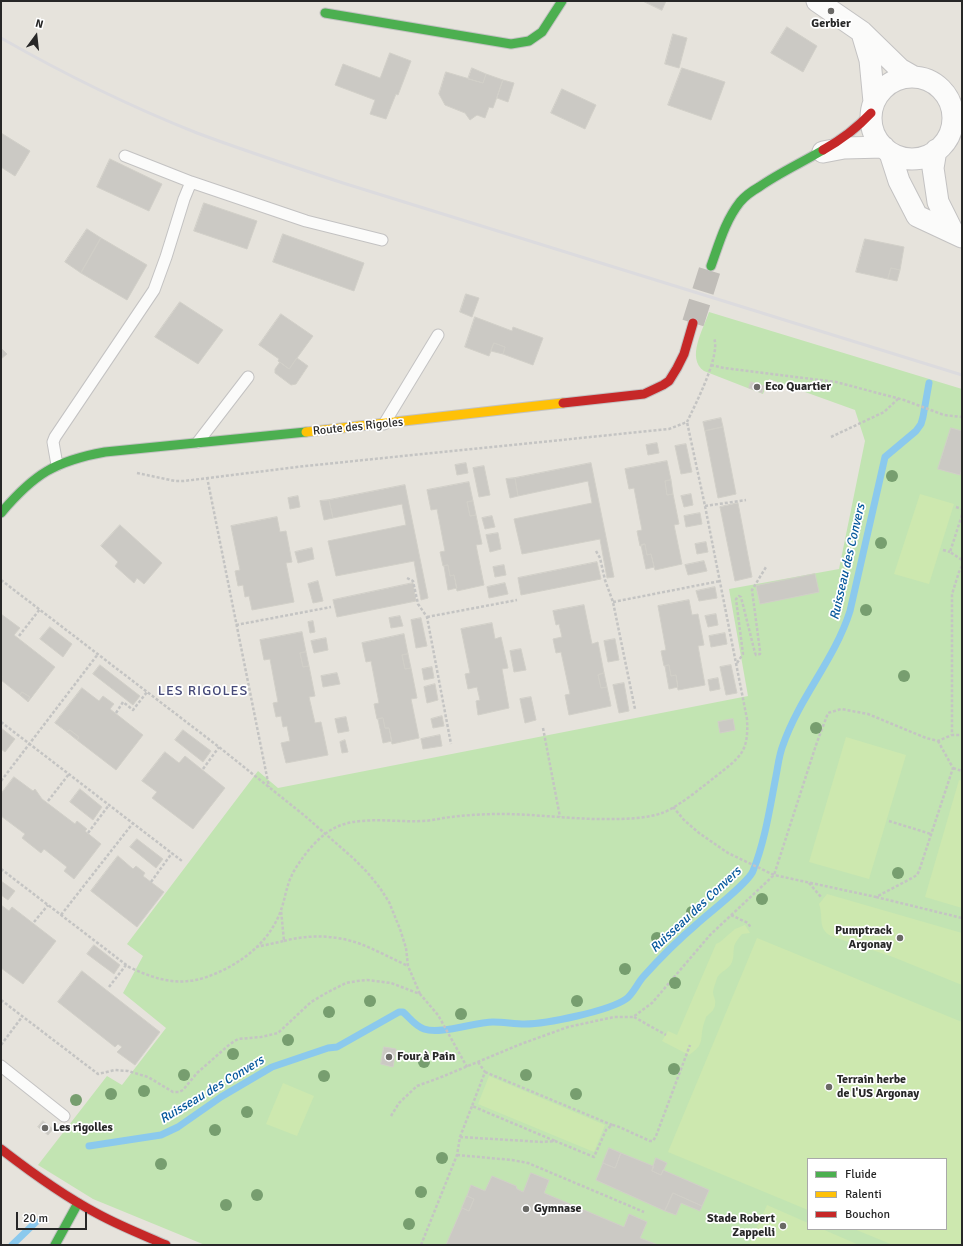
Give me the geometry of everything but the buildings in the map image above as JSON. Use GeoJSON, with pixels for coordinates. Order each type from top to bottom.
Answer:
{"type":"FeatureCollection","features":[{"type":"Feature","properties":{"kind":"street"},"geometry":{"type":"LineString","coordinates":[[325,13],[511,44],[530,41],[542,32],[562,1]]}},
{"type":"Feature","properties":{"kind":"street"},"geometry":{"type":"LineString","coordinates":[[817,1],[862,32],[900,69],[914,77]]}},
{"type":"Feature","properties":{"kind":"street"},"geometry":{"type":"LineString","coordinates":[[862,32],[870,60],[872,107],[871,123],[874,134],[887,150],[899,181],[917,216],[958,234]]}},
{"type":"Feature","properties":{"kind":"street"},"geometry":{"type":"LineString","coordinates":[[711,266],[724,227],[741,201],[751,192],[782,172],[823,152],[841,140],[861,124],[872,107],[879,92],[887,85],[905,77],[914,77],[923,78],[952,91]]}},
{"type":"Feature","properties":{"kind":"street"},"geometry":{"type":"LineString","coordinates":[[952,91],[945,94],[951,106],[953,119],[951,131],[934,168],[938,202],[958,234]]}},
{"type":"Feature","properties":{"kind":"street"},"geometry":{"type":"LineString","coordinates":[[823,152],[844,148],[887,150],[901,157],[913,159],[926,156],[949,138]]}},
{"type":"Feature","properties":{"kind":"street","name":"Route des Rigoles"},"geometry":{"type":"LineString","coordinates":[[1,513],[28,484],[57,465],[74,459],[105,452],[384,424],[644,394],[668,382],[675,372],[693,323]]}},
{"type":"Feature","properties":{"kind":"street"},"geometry":{"type":"LineString","coordinates":[[1,1149],[48,1184],[78,1203],[114,1222],[166,1245]]}},
{"type":"Feature","properties":{"kind":"street"},"geometry":{"type":"LineString","coordinates":[[55,1245],[78,1203]]}},
{"type":"Feature","properties":{"kind":"lane"},"geometry":{"type":"LineString","coordinates":[[125,156],[191,182],[306,221],[382,240]]}},
{"type":"Feature","properties":{"kind":"lane"},"geometry":{"type":"LineString","coordinates":[[57,465],[53,442],[55,437],[154,290],[191,182]]}},
{"type":"Feature","properties":{"kind":"lane"},"geometry":{"type":"LineString","coordinates":[[384,424],[438,335]]}},
{"type":"Feature","properties":{"kind":"lane"},"geometry":{"type":"LineString","coordinates":[[198,442],[248,377]]}},
{"type":"Feature","properties":{"kind":"lane"},"geometry":{"type":"LineString","coordinates":[[1,1066],[64,1116]]}},
{"type":"Feature","properties":{"kind":"path"},"geometry":{"type":"LineString","coordinates":[[711,365],[724,368],[824,380],[899,398],[944,415],[962,417]]}},
{"type":"Feature","properties":{"kind":"path"},"geometry":{"type":"LineString","coordinates":[[131,472],[175,481],[669,429],[681,426],[687,422],[704,384]]}},
{"type":"Feature","properties":{"kind":"path"},"geometry":{"type":"LineString","coordinates":[[831,437],[884,412],[899,398]]}},
{"type":"Feature","properties":{"kind":"path"},"geometry":{"type":"LineString","coordinates":[[1,869],[126,965],[147,976],[177,983],[200,980],[209,977],[239,962],[256,947],[273,926],[281,910],[285,893],[296,867],[324,833],[347,823],[362,821],[420,821],[459,816],[499,814],[593,819],[638,818],[662,814],[673,808],[736,761],[747,744],[748,719],[687,422]]}},
{"type":"Feature","properties":{"kind":"path"},"geometry":{"type":"LineString","coordinates":[[207,477],[269,787]]}},
{"type":"Feature","properties":{"kind":"path"},"geometry":{"type":"LineString","coordinates":[[705,506],[746,500]]}},
{"type":"Feature","properties":{"kind":"path"},"geometry":{"type":"LineString","coordinates":[[956,507],[962,509]]}},
{"type":"Feature","properties":{"kind":"path"},"geometry":{"type":"LineString","coordinates":[[950,552],[962,515]]}},
{"type":"Feature","properties":{"kind":"path"},"geometry":{"type":"LineString","coordinates":[[943,550],[950,552],[962,560]]}},
{"type":"Feature","properties":{"kind":"path"},"geometry":{"type":"LineString","coordinates":[[596,552],[600,558],[605,580],[613,602],[635,709]]}},
{"type":"Feature","properties":{"kind":"path"},"geometry":{"type":"LineString","coordinates":[[952,735],[952,594],[956,577],[962,566]]}},
{"type":"Feature","properties":{"kind":"path"},"geometry":{"type":"LineString","coordinates":[[737,663],[743,654],[736,599],[739,596],[741,598],[755,653],[756,655],[760,654],[752,590],[766,567]]}},
{"type":"Feature","properties":{"kind":"path"},"geometry":{"type":"LineString","coordinates":[[408,578],[413,581],[418,604],[427,617],[451,744]]}},
{"type":"Feature","properties":{"kind":"path"},"geometry":{"type":"LineString","coordinates":[[1,580],[219,747],[305,816],[367,872],[389,902],[406,948],[408,966],[420,994],[438,1015],[467,1067]]}},
{"type":"Feature","properties":{"kind":"path"},"geometry":{"type":"LineString","coordinates":[[613,602],[720,581]]}},
{"type":"Feature","properties":{"kind":"path"},"geometry":{"type":"LineString","coordinates":[[427,617],[517,600]]}},
{"type":"Feature","properties":{"kind":"path"},"geometry":{"type":"LineString","coordinates":[[236,625],[331,608]]}},
{"type":"Feature","properties":{"kind":"path"},"geometry":{"type":"LineString","coordinates":[[19,636],[40,609]]}},
{"type":"Feature","properties":{"kind":"path"},"geometry":{"type":"LineString","coordinates":[[1,781],[98,654]]}},
{"type":"Feature","properties":{"kind":"path"},"geometry":{"type":"LineString","coordinates":[[116,713],[123,702],[133,710],[147,692]]}},
{"type":"Feature","properties":{"kind":"path"},"geometry":{"type":"LineString","coordinates":[[634,1017],[652,1003],[710,935],[774,875],[816,745],[828,713],[841,709],[868,714],[926,738],[938,741],[952,735],[962,735]]}},
{"type":"Feature","properties":{"kind":"path"},"geometry":{"type":"LineString","coordinates":[[1,722],[182,861]]}},
{"type":"Feature","properties":{"kind":"path"},"geometry":{"type":"LineString","coordinates":[[543,728],[560,817]]}},
{"type":"Feature","properties":{"kind":"path"},"geometry":{"type":"LineString","coordinates":[[938,741],[953,768],[962,771]]}},
{"type":"Feature","properties":{"kind":"path"},"geometry":{"type":"LineString","coordinates":[[203,769],[219,747]]}},
{"type":"Feature","properties":{"kind":"path"},"geometry":{"type":"LineString","coordinates":[[876,897],[917,875],[953,768]]}},
{"type":"Feature","properties":{"kind":"path"},"geometry":{"type":"LineString","coordinates":[[48,801],[69,774]]}},
{"type":"Feature","properties":{"kind":"path"},"geometry":{"type":"LineString","coordinates":[[88,833],[109,805]]}},
{"type":"Feature","properties":{"kind":"path"},"geometry":{"type":"LineString","coordinates":[[673,808],[699,833],[728,853],[774,875],[876,897],[962,918]]}},
{"type":"Feature","properties":{"kind":"path"},"geometry":{"type":"LineString","coordinates":[[889,822],[932,834]]}},
{"type":"Feature","properties":{"kind":"path"},"geometry":{"type":"LineString","coordinates":[[62,915],[133,823]]}},
{"type":"Feature","properties":{"kind":"path"},"geometry":{"type":"LineString","coordinates":[[151,882],[172,853]]}},
{"type":"Feature","properties":{"kind":"path"},"geometry":{"type":"LineString","coordinates":[[809,882],[821,897]]}},
{"type":"Feature","properties":{"kind":"path"},"geometry":{"type":"LineString","coordinates":[[34,922],[48,905]]}},
{"type":"Feature","properties":{"kind":"path"},"geometry":{"type":"LineString","coordinates":[[281,910],[284,940]]}},
{"type":"Feature","properties":{"kind":"path"},"geometry":{"type":"LineString","coordinates":[[731,915],[748,923],[751,928]]}},
{"type":"Feature","properties":{"kind":"path"},"geometry":{"type":"LineString","coordinates":[[256,947],[305,936],[340,939],[362,945],[408,966]]}},
{"type":"Feature","properties":{"kind":"path"},"geometry":{"type":"LineString","coordinates":[[109,987],[126,965]]}},
{"type":"Feature","properties":{"kind":"path"},"geometry":{"type":"LineString","coordinates":[[1,1000],[98,1074],[115,1070],[128,1071],[148,1077],[173,1092],[179,1092],[183,1090],[197,1073],[230,1044],[238,1039],[261,1037],[278,1033],[311,1002],[346,983],[356,981],[379,981],[403,987],[420,994]]}},
{"type":"Feature","properties":{"kind":"path"},"geometry":{"type":"LineString","coordinates":[[1,1045],[22,1017]]}},
{"type":"Feature","properties":{"kind":"path"},"geometry":{"type":"LineString","coordinates":[[391,1116],[399,1103],[417,1086],[521,1044],[568,1028],[614,1017],[634,1017],[666,1035]]}},
{"type":"Feature","properties":{"kind":"path"},"geometry":{"type":"LineString","coordinates":[[478,1062],[485,1072],[650,1141],[655,1139],[690,1045]]}},
{"type":"Feature","properties":{"kind":"path"},"geometry":{"type":"LineString","coordinates":[[421,1245],[457,1155],[460,1137],[485,1072]]}},
{"type":"Feature","properties":{"kind":"path"},"geometry":{"type":"LineString","coordinates":[[472,1106],[594,1157],[606,1130],[612,1125]]}},
{"type":"Feature","properties":{"kind":"path"},"geometry":{"type":"LineString","coordinates":[[460,1137],[543,1142],[555,1141]]}},
{"type":"Feature","properties":{"kind":"path"},"geometry":{"type":"LineString","coordinates":[[457,1155],[528,1162],[644,1212]]}},
{"type":"Feature","properties":{"kind":"green space"},"geometry":{"type":"Polygon","coordinates":[[[709,312],[962,389],[962,1245],[205,1245],[93,1199],[38,1165],[107,1076],[122,1085],[166,1028],[123,993],[143,956],[127,944],[258,771],[278,788],[748,696],[729,589],[839,569],[865,441],[855,410],[769,379],[763,394],[704,371],[696,359],[696,351],[700,335],[709,312]]]}},
{"type":"Feature","properties":{"kind":"green space"},"geometry":{"type":"Polygon","coordinates":[[[920,494],[954,504],[929,584],[894,574],[920,494]]]}},
{"type":"Feature","properties":{"kind":"green space"},"geometry":{"type":"Polygon","coordinates":[[[846,737],[906,755],[869,879],[809,862],[846,737]]]}},
{"type":"Feature","properties":{"kind":"green space"},"geometry":{"type":"Polygon","coordinates":[[[959,780],[962,781],[962,908],[925,897],[959,780]]]}},
{"type":"Feature","properties":{"kind":"green space","name":"Pumptrack Argonay"},"geometry":{"type":"Polygon","coordinates":[[[827,894],[962,933],[962,985],[893,957],[831,936],[822,926],[819,904],[827,894]]]}},
{"type":"Feature","properties":{"kind":"green space"},"geometry":{"type":"Polygon","coordinates":[[[745,925],[750,933],[742,934],[737,940],[734,947],[731,965],[717,978],[713,991],[715,1001],[714,1007],[712,1012],[706,1017],[698,1048],[689,1055],[662,1041],[668,1031],[677,1035],[716,944],[735,929],[745,925]]]}},
{"type":"Feature","properties":{"kind":"green space","name":"Terrain herbe de l'US Argonay"},"geometry":{"type":"Polygon","coordinates":[[[757,938],[962,1022],[962,1245],[893,1245],[856,1230],[947,1230],[947,1158],[807,1158],[807,1210],[668,1152],[757,938]]]}},
{"type":"Feature","properties":{"kind":"green space"},"geometry":{"type":"Polygon","coordinates":[[[489,1076],[605,1125],[594,1152],[478,1104],[489,1076]]]}},
{"type":"Feature","properties":{"kind":"green space"},"geometry":{"type":"Polygon","coordinates":[[[283,1083],[314,1096],[297,1136],[266,1124],[283,1083]]]}},
{"type":"Feature","properties":{"kind":"green space","name":"Stade Robert Zappelli"},"geometry":{"type":"Polygon","coordinates":[[[767,1205],[807,1223],[807,1230],[824,1230],[859,1245],[749,1245],[767,1205]]]}},
{"type":"Feature","properties":{"kind":"waterway","name":"Ruisseau des Convers"},"geometry":{"type":"LineString","coordinates":[[89,1146],[161,1135],[178,1127],[221,1097],[272,1067],[328,1048],[337,1047],[399,1012],[403,1012],[421,1028],[439,1030],[497,1022],[525,1024],[562,1019],[606,1008],[618,1004],[626,999],[633,992],[643,977],[663,956],[691,929],[737,890],[753,871],[764,836],[783,745],[798,711],[835,646],[850,611],[885,457],[916,431],[921,424],[929,383]]}},
{"type":"Feature","properties":{"kind":"waterway","name":"Ruisseau des Convers"},"geometry":{"type":"LineString","coordinates":[[12,1245],[36,1222]]}},
{"type":"Feature","properties":{"kind":"tunnel"},"geometry":{"type":"LineString","coordinates":[[693,323],[711,266]]}},
{"type":"Feature","properties":{"kind":"railway"},"geometry":{"type":"LineString","coordinates":[[1,38],[73,77],[122,101],[172,123],[233,146],[343,183],[962,375]]}},
{"type":"Feature","properties":{"kind":"traffic: fast"},"geometry":{"type":"LineString","coordinates":[[325,13],[511,44],[529,41],[542,32],[562,1]]}},
{"type":"Feature","properties":{"kind":"traffic: fast"},"geometry":{"type":"LineString","coordinates":[[711,266],[726,225],[742,200],[751,192],[774,177],[823,150]]}},
{"type":"Feature","properties":{"kind":"traffic: fast"},"geometry":{"type":"LineString","coordinates":[[1,513],[24,488],[35,479],[47,471],[72,460],[105,452],[306,432]]}},
{"type":"Feature","properties":{"kind":"traffic: fast"},"geometry":{"type":"LineString","coordinates":[[55,1245],[78,1203]]}},
{"type":"Feature","properties":{"kind":"traffic: slow"},"geometry":{"type":"LineString","coordinates":[[306,432],[563,403]]}},
{"type":"Feature","properties":{"kind":"traffic: jam"},"geometry":{"type":"LineString","coordinates":[[823,150],[860,124],[871,113]]}},
{"type":"Feature","properties":{"kind":"traffic: jam"},"geometry":{"type":"LineString","coordinates":[[563,403],[644,394],[663,385],[669,381],[684,354],[693,323]]}},
{"type":"Feature","properties":{"kind":"traffic: jam"},"geometry":{"type":"LineString","coordinates":[[1,1149],[48,1184],[85,1207],[166,1245]]}},
{"type":"Feature","properties":{"kind":"place","name":"Gerbier"},"geometry":{"type":"Point","coordinates":[831,11]}},
{"type":"Feature","properties":{"kind":"place","name":"Eco Quartier"},"geometry":{"type":"Point","coordinates":[757,387]}},
{"type":"Feature","properties":{"kind":"place","name":"Pumptrack Argonay"},"geometry":{"type":"Point","coordinates":[900,938]}},
{"type":"Feature","properties":{"kind":"place","name":"Four à Pain"},"geometry":{"type":"Point","coordinates":[389,1057]}},
{"type":"Feature","properties":{"kind":"place","name":"Terrain herbe de l'US Argonay"},"geometry":{"type":"Point","coordinates":[829,1087]}},
{"type":"Feature","properties":{"kind":"place","name":"Les rigolles"},"geometry":{"type":"Point","coordinates":[45,1128]}},
{"type":"Feature","properties":{"kind":"place","name":"Gymnase"},"geometry":{"type":"Point","coordinates":[526,1209]}},
{"type":"Feature","properties":{"kind":"place","name":"Stade Robert Zappelli"},"geometry":{"type":"Point","coordinates":[783,1226]}},
{"type":"Feature","properties":{"kind":"district","name":"LES RIGOLES"},"geometry":{"type":"Point","coordinates":[203,691]}}]}
